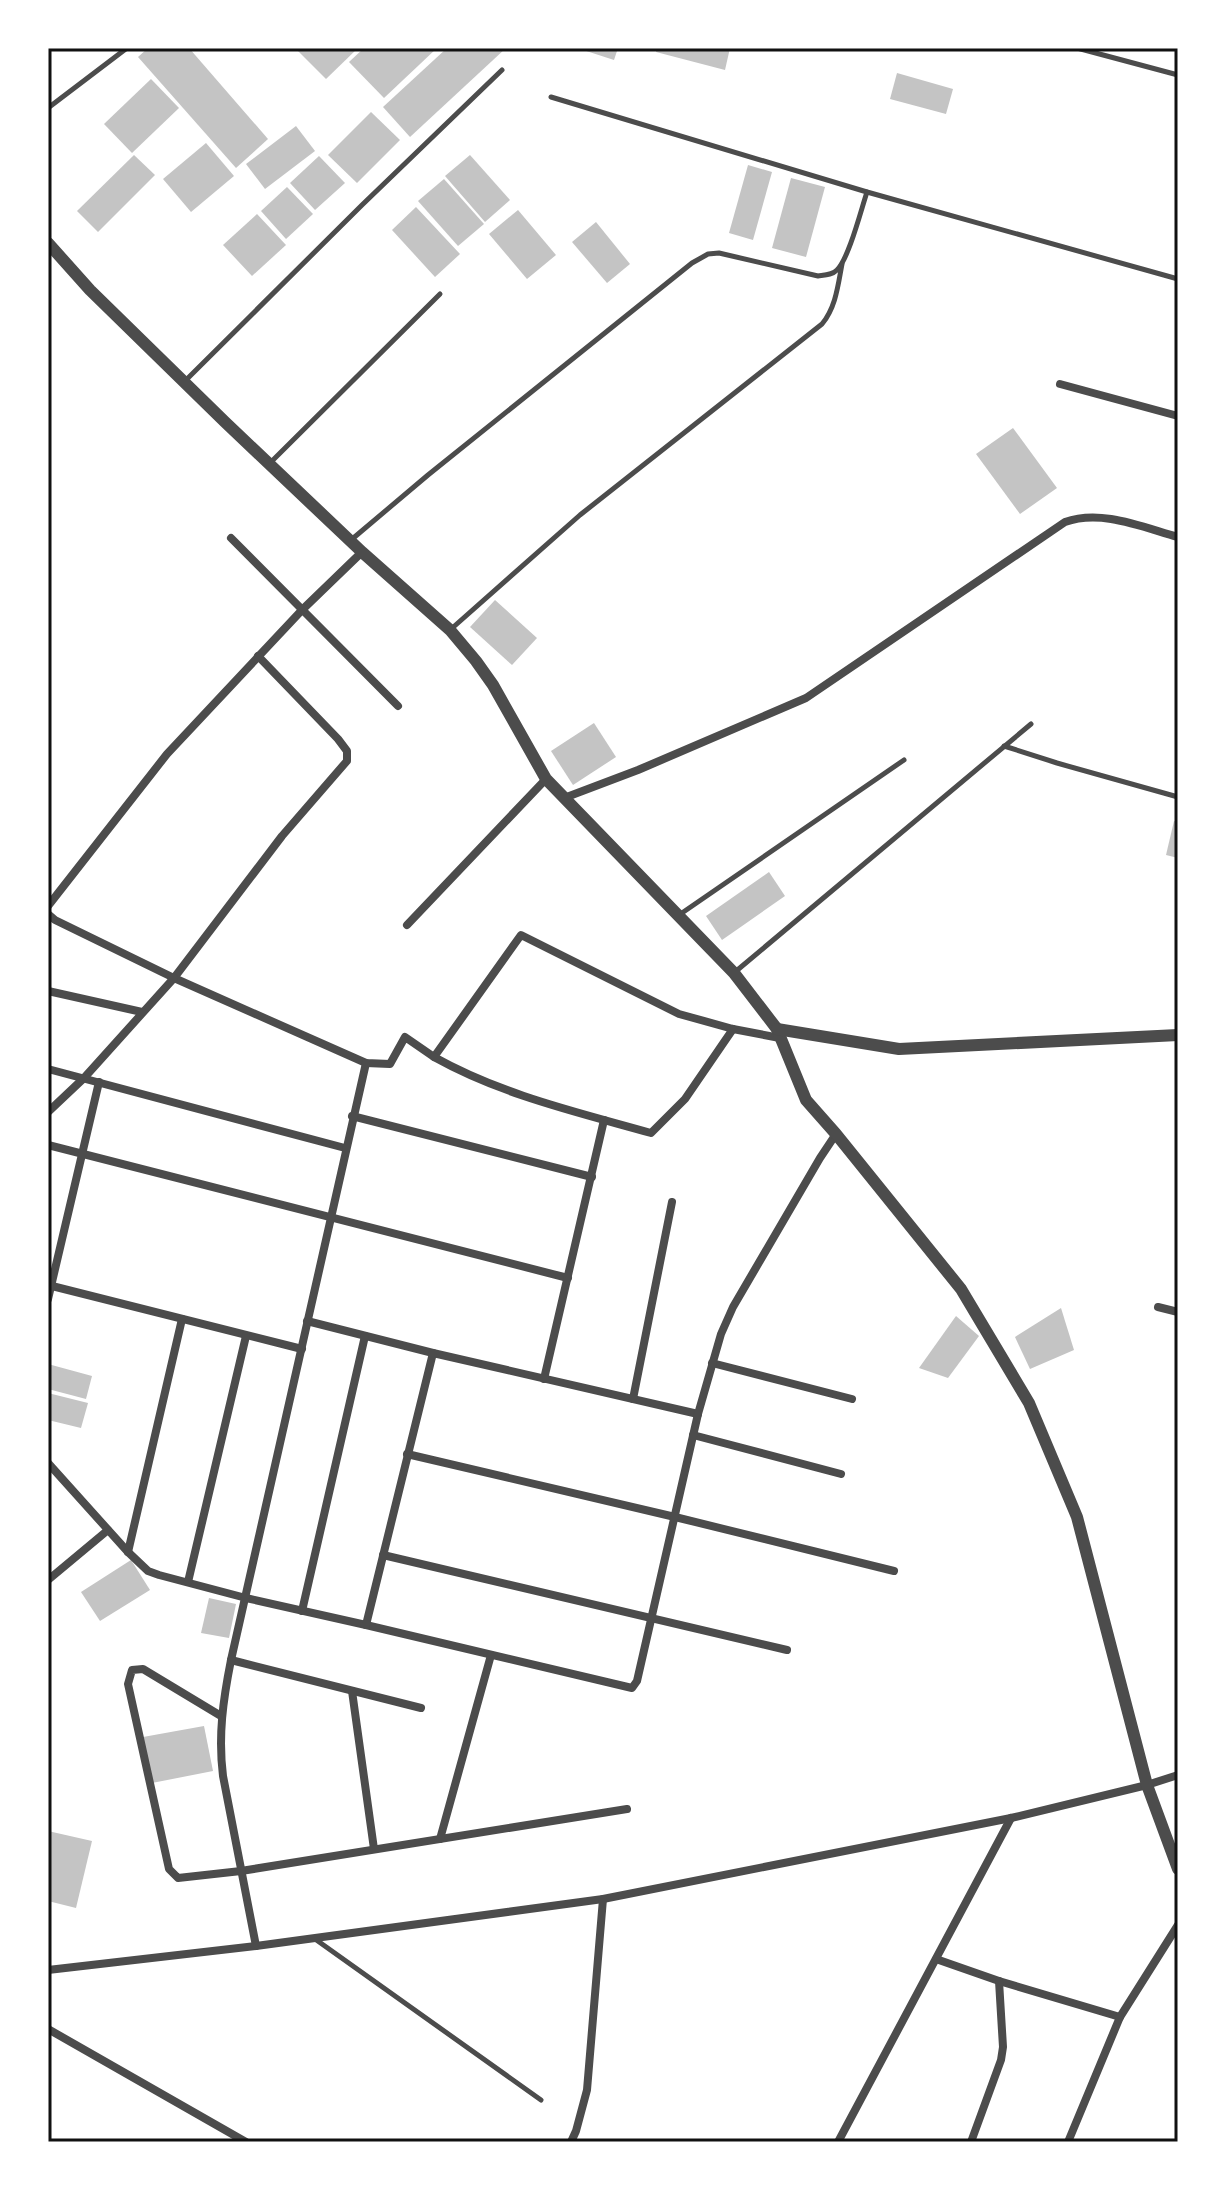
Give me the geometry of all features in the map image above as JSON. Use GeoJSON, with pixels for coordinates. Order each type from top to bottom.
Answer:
{"type":"FeatureCollection","features":[{"type":"Feature","properties":{"kind":"street"},"geometry":{"type":"LineString","coordinates":[[48,243],[90,290],[184,382],[362,552],[450,630],[493,685],[546,779],[734,973],[778,1034],[806,1100],[961,1289],[1029,1403],[1077,1517],[1147,1785],[1178,1869]]}},
{"type":"Feature","properties":{"kind":"street"},"geometry":{"type":"LineString","coordinates":[[1060,384],[1178,416]]}},
{"type":"Feature","properties":{"kind":"street"},"geometry":{"type":"LineString","coordinates":[[564,798],[806,698],[1065,522],[1078,518],[1112,519],[1178,537]]}},
{"type":"Feature","properties":{"kind":"street"},"geometry":{"type":"LineString","coordinates":[[231,538],[398,706]]}},
{"type":"Feature","properties":{"kind":"street"},"geometry":{"type":"LineString","coordinates":[[48,906],[167,754],[302,610],[362,552]]}},
{"type":"Feature","properties":{"kind":"street"},"geometry":{"type":"LineString","coordinates":[[48,1112],[84,1078],[174,978],[282,836],[347,761],[347,751],[338,739],[258,656]]}},
{"type":"Feature","properties":{"kind":"street"},"geometry":{"type":"LineString","coordinates":[[407,925],[546,779]]}},
{"type":"Feature","properties":{"kind":"street"},"geometry":{"type":"LineString","coordinates":[[48,914],[174,978],[366,1063],[390,1064],[405,1037],[462,1072],[532,1100],[651,1133],[685,1099],[733,1029]]}},
{"type":"Feature","properties":{"kind":"street"},"geometry":{"type":"LineString","coordinates":[[434,1057],[521,935],[679,1014],[733,1029],[899,1049],[1178,1035]]}},
{"type":"Feature","properties":{"kind":"street"},"geometry":{"type":"LineString","coordinates":[[48,991],[142,1012]]}},
{"type":"Feature","properties":{"kind":"street"},"geometry":{"type":"LineString","coordinates":[[256,1946],[223,1776],[219,1749],[221,1716],[366,1063]]}},
{"type":"Feature","properties":{"kind":"street"},"geometry":{"type":"LineString","coordinates":[[48,1069],[345,1148]]}},
{"type":"Feature","properties":{"kind":"street"},"geometry":{"type":"LineString","coordinates":[[48,1299],[99,1082]]}},
{"type":"Feature","properties":{"kind":"street"},"geometry":{"type":"LineString","coordinates":[[352,1116],[592,1177]]}},
{"type":"Feature","properties":{"kind":"street"},"geometry":{"type":"LineString","coordinates":[[544,1379],[604,1120]]}},
{"type":"Feature","properties":{"kind":"street"},"geometry":{"type":"LineString","coordinates":[[48,1463],[148,1571],[246,1598],[632,1688],[637,1681],[698,1414],[721,1334],[733,1307],[836,1134]]}},
{"type":"Feature","properties":{"kind":"street"},"geometry":{"type":"LineString","coordinates":[[48,1145],[568,1278]]}},
{"type":"Feature","properties":{"kind":"street"},"geometry":{"type":"LineString","coordinates":[[633,1399],[672,1202]]}},
{"type":"Feature","properties":{"kind":"street"},"geometry":{"type":"LineString","coordinates":[[50,1285],[302,1349]]}},
{"type":"Feature","properties":{"kind":"street"},"geometry":{"type":"LineString","coordinates":[[1158,1307],[1178,1312]]}},
{"type":"Feature","properties":{"kind":"street"},"geometry":{"type":"LineString","coordinates":[[128,1552],[182,1319]]}},
{"type":"Feature","properties":{"kind":"street"},"geometry":{"type":"LineString","coordinates":[[307,1321],[698,1414]]}},
{"type":"Feature","properties":{"kind":"street"},"geometry":{"type":"LineString","coordinates":[[188,1582],[246,1336]]}},
{"type":"Feature","properties":{"kind":"street"},"geometry":{"type":"LineString","coordinates":[[302,1611],[365,1336]]}},
{"type":"Feature","properties":{"kind":"street"},"geometry":{"type":"LineString","coordinates":[[366,1625],[433,1353]]}},
{"type":"Feature","properties":{"kind":"street"},"geometry":{"type":"LineString","coordinates":[[712,1363],[852,1399]]}},
{"type":"Feature","properties":{"kind":"street"},"geometry":{"type":"LineString","coordinates":[[693,1435],[841,1474]]}},
{"type":"Feature","properties":{"kind":"street"},"geometry":{"type":"LineString","coordinates":[[407,1454],[894,1571]]}},
{"type":"Feature","properties":{"kind":"street"},"geometry":{"type":"LineString","coordinates":[[48,1580],[108,1530]]}},
{"type":"Feature","properties":{"kind":"street"},"geometry":{"type":"LineString","coordinates":[[383,1555],[787,1650]]}},
{"type":"Feature","properties":{"kind":"street"},"geometry":{"type":"LineString","coordinates":[[440,1839],[491,1655]]}},
{"type":"Feature","properties":{"kind":"street"},"geometry":{"type":"LineString","coordinates":[[231,1660],[421,1708]]}},
{"type":"Feature","properties":{"kind":"street"},"geometry":{"type":"LineString","coordinates":[[221,1716],[143,1669],[136,1668],[129,1675],[128,1684],[169,1869],[178,1878],[241,1871],[627,1809]]}},
{"type":"Feature","properties":{"kind":"street"},"geometry":{"type":"LineString","coordinates":[[352,1691],[374,1849]]}},
{"type":"Feature","properties":{"kind":"street"},"geometry":{"type":"LineString","coordinates":[[48,1970],[256,1946],[603,1899],[1011,1818],[1178,1775]]}},
{"type":"Feature","properties":{"kind":"street"},"geometry":{"type":"LineString","coordinates":[[843,2140],[1011,1818]]}},
{"type":"Feature","properties":{"kind":"street"},"geometry":{"type":"LineString","coordinates":[[571,2142],[587,2090],[603,1899]]}},
{"type":"Feature","properties":{"kind":"street"},"geometry":{"type":"LineString","coordinates":[[1068,2142],[1120,2017],[1178,1925]]}},
{"type":"Feature","properties":{"kind":"street"},"geometry":{"type":"LineString","coordinates":[[936,1959],[1120,2017]]}},
{"type":"Feature","properties":{"kind":"street"},"geometry":{"type":"LineString","coordinates":[[971,2142],[1001,2060],[999,1981]]}},
{"type":"Feature","properties":{"kind":"street"},"geometry":{"type":"LineString","coordinates":[[48,2029],[246,2142]]}},
{"type":"Feature","properties":{"kind":"lane"},"geometry":{"type":"LineString","coordinates":[[48,108],[127,48]]}},
{"type":"Feature","properties":{"kind":"lane"},"geometry":{"type":"LineString","coordinates":[[1077,48],[1178,75]]}},
{"type":"Feature","properties":{"kind":"lane"},"geometry":{"type":"LineString","coordinates":[[184,382],[502,70]]}},
{"type":"Feature","properties":{"kind":"lane"},"geometry":{"type":"LineString","coordinates":[[551,97],[867,192],[1178,279]]}},
{"type":"Feature","properties":{"kind":"lane"},"geometry":{"type":"LineString","coordinates":[[450,630],[580,515],[822,324],[836,297],[842,261],[867,192]]}},
{"type":"Feature","properties":{"kind":"lane"},"geometry":{"type":"LineString","coordinates":[[351,540],[692,263],[708,254],[719,253],[818,276],[836,271],[842,261]]}},
{"type":"Feature","properties":{"kind":"lane"},"geometry":{"type":"LineString","coordinates":[[269,463],[440,294]]}},
{"type":"Feature","properties":{"kind":"lane"},"geometry":{"type":"LineString","coordinates":[[734,973],[1031,724]]}},
{"type":"Feature","properties":{"kind":"lane"},"geometry":{"type":"LineString","coordinates":[[1003,746],[1178,797]]}},
{"type":"Feature","properties":{"kind":"lane"},"geometry":{"type":"LineString","coordinates":[[679,916],[904,760]]}},
{"type":"Feature","properties":{"kind":"lane"},"geometry":{"type":"LineString","coordinates":[[314,1938],[541,2100]]}},
{"type":"Feature","properties":{"kind":"building"},"geometry":{"type":"Polygon","coordinates":[[[148,48],[189,48],[268,139],[236,168],[138,57],[148,48]]]}},
{"type":"Feature","properties":{"kind":"building"},"geometry":{"type":"Polygon","coordinates":[[[295,48],[358,48],[326,79],[295,48]]]}},
{"type":"Feature","properties":{"kind":"building"},"geometry":{"type":"Polygon","coordinates":[[[364,48],[437,48],[384,98],[349,62],[364,48]]]}},
{"type":"Feature","properties":{"kind":"building"},"geometry":{"type":"Polygon","coordinates":[[[447,48],[506,48],[410,137],[383,107],[447,48]]]}},
{"type":"Feature","properties":{"kind":"building"},"geometry":{"type":"Polygon","coordinates":[[[577,48],[618,48],[614,60],[577,48]]]}},
{"type":"Feature","properties":{"kind":"building"},"geometry":{"type":"Polygon","coordinates":[[[657,48],[730,48],[725,70],[656,52],[657,48]]]}},
{"type":"Feature","properties":{"kind":"building"},"geometry":{"type":"Polygon","coordinates":[[[897,73],[953,89],[946,114],[890,99],[897,73]]]}},
{"type":"Feature","properties":{"kind":"building"},"geometry":{"type":"Polygon","coordinates":[[[151,79],[179,108],[132,153],[104,124],[151,79]]]}},
{"type":"Feature","properties":{"kind":"building"},"geometry":{"type":"Polygon","coordinates":[[[371,112],[400,140],[357,183],[328,155],[371,112]]]}},
{"type":"Feature","properties":{"kind":"building"},"geometry":{"type":"Polygon","coordinates":[[[296,126],[315,151],[265,189],[246,164],[296,126]]]}},
{"type":"Feature","properties":{"kind":"building"},"geometry":{"type":"Polygon","coordinates":[[[206,143],[234,176],[191,212],[163,179],[206,143]]]}},
{"type":"Feature","properties":{"kind":"building"},"geometry":{"type":"Polygon","coordinates":[[[134,155],[155,175],[98,232],[77,211],[134,155]]]}},
{"type":"Feature","properties":{"kind":"building"},"geometry":{"type":"Polygon","coordinates":[[[470,155],[510,200],[485,222],[445,176],[470,155]]]}},
{"type":"Feature","properties":{"kind":"building"},"geometry":{"type":"Polygon","coordinates":[[[319,156],[345,183],[315,210],[290,183],[319,156]]]}},
{"type":"Feature","properties":{"kind":"building"},"geometry":{"type":"Polygon","coordinates":[[[748,165],[772,172],[753,240],[729,233],[748,165]]]}},
{"type":"Feature","properties":{"kind":"building"},"geometry":{"type":"Polygon","coordinates":[[[791,178],[825,187],[806,257],[772,248],[791,178]]]}},
{"type":"Feature","properties":{"kind":"building"},"geometry":{"type":"Polygon","coordinates":[[[444,179],[484,224],[458,246],[418,201],[444,179]]]}},
{"type":"Feature","properties":{"kind":"building"},"geometry":{"type":"Polygon","coordinates":[[[287,187],[313,214],[286,239],[261,211],[287,187]]]}},
{"type":"Feature","properties":{"kind":"building"},"geometry":{"type":"Polygon","coordinates":[[[416,207],[460,254],[435,277],[392,230],[416,207]]]}},
{"type":"Feature","properties":{"kind":"building"},"geometry":{"type":"Polygon","coordinates":[[[518,210],[556,255],[527,279],[489,234],[518,210]]]}},
{"type":"Feature","properties":{"kind":"building"},"geometry":{"type":"Polygon","coordinates":[[[257,214],[286,245],[252,276],[223,245],[257,214]]]}},
{"type":"Feature","properties":{"kind":"building"},"geometry":{"type":"Polygon","coordinates":[[[596,222],[630,264],[607,283],[572,242],[596,222]]]}},
{"type":"Feature","properties":{"kind":"building"},"geometry":{"type":"Polygon","coordinates":[[[1013,428],[1057,488],[1020,514],[976,454],[1013,428]]]}},
{"type":"Feature","properties":{"kind":"building"},"geometry":{"type":"Polygon","coordinates":[[[495,600],[537,638],[512,665],[470,627],[495,600]]]}},
{"type":"Feature","properties":{"kind":"building"},"geometry":{"type":"Polygon","coordinates":[[[594,723],[616,757],[573,785],[551,751],[594,723]]]}},
{"type":"Feature","properties":{"kind":"building"},"geometry":{"type":"Polygon","coordinates":[[[1174,821],[1178,822],[1178,858],[1166,855],[1174,821]]]}},
{"type":"Feature","properties":{"kind":"building"},"geometry":{"type":"Polygon","coordinates":[[[769,872],[785,896],[722,940],[706,916],[769,872]]]}},
{"type":"Feature","properties":{"kind":"building"},"geometry":{"type":"Polygon","coordinates":[[[1061,1308],[1074,1350],[1030,1369],[1015,1337],[1061,1308]]]}},
{"type":"Feature","properties":{"kind":"building"},"geometry":{"type":"Polygon","coordinates":[[[956,1316],[979,1336],[948,1378],[919,1368],[956,1316]]]}},
{"type":"Feature","properties":{"kind":"building"},"geometry":{"type":"Polygon","coordinates":[[[48,1364],[92,1376],[86,1399],[48,1389],[48,1364]]]}},
{"type":"Feature","properties":{"kind":"building"},"geometry":{"type":"Polygon","coordinates":[[[48,1393],[88,1403],[81,1428],[48,1420],[48,1393]]]}},
{"type":"Feature","properties":{"kind":"building"},"geometry":{"type":"Polygon","coordinates":[[[131,1560],[150,1590],[100,1621],[81,1592],[131,1560]]]}},
{"type":"Feature","properties":{"kind":"building"},"geometry":{"type":"Polygon","coordinates":[[[209,1598],[236,1604],[229,1638],[201,1633],[209,1598]]]}},
{"type":"Feature","properties":{"kind":"building"},"geometry":{"type":"Polygon","coordinates":[[[204,1726],[213,1771],[152,1783],[143,1737],[204,1726]]]}},
{"type":"Feature","properties":{"kind":"building"},"geometry":{"type":"Polygon","coordinates":[[[48,1831],[92,1841],[76,1908],[48,1901],[48,1831]]]}}]}
